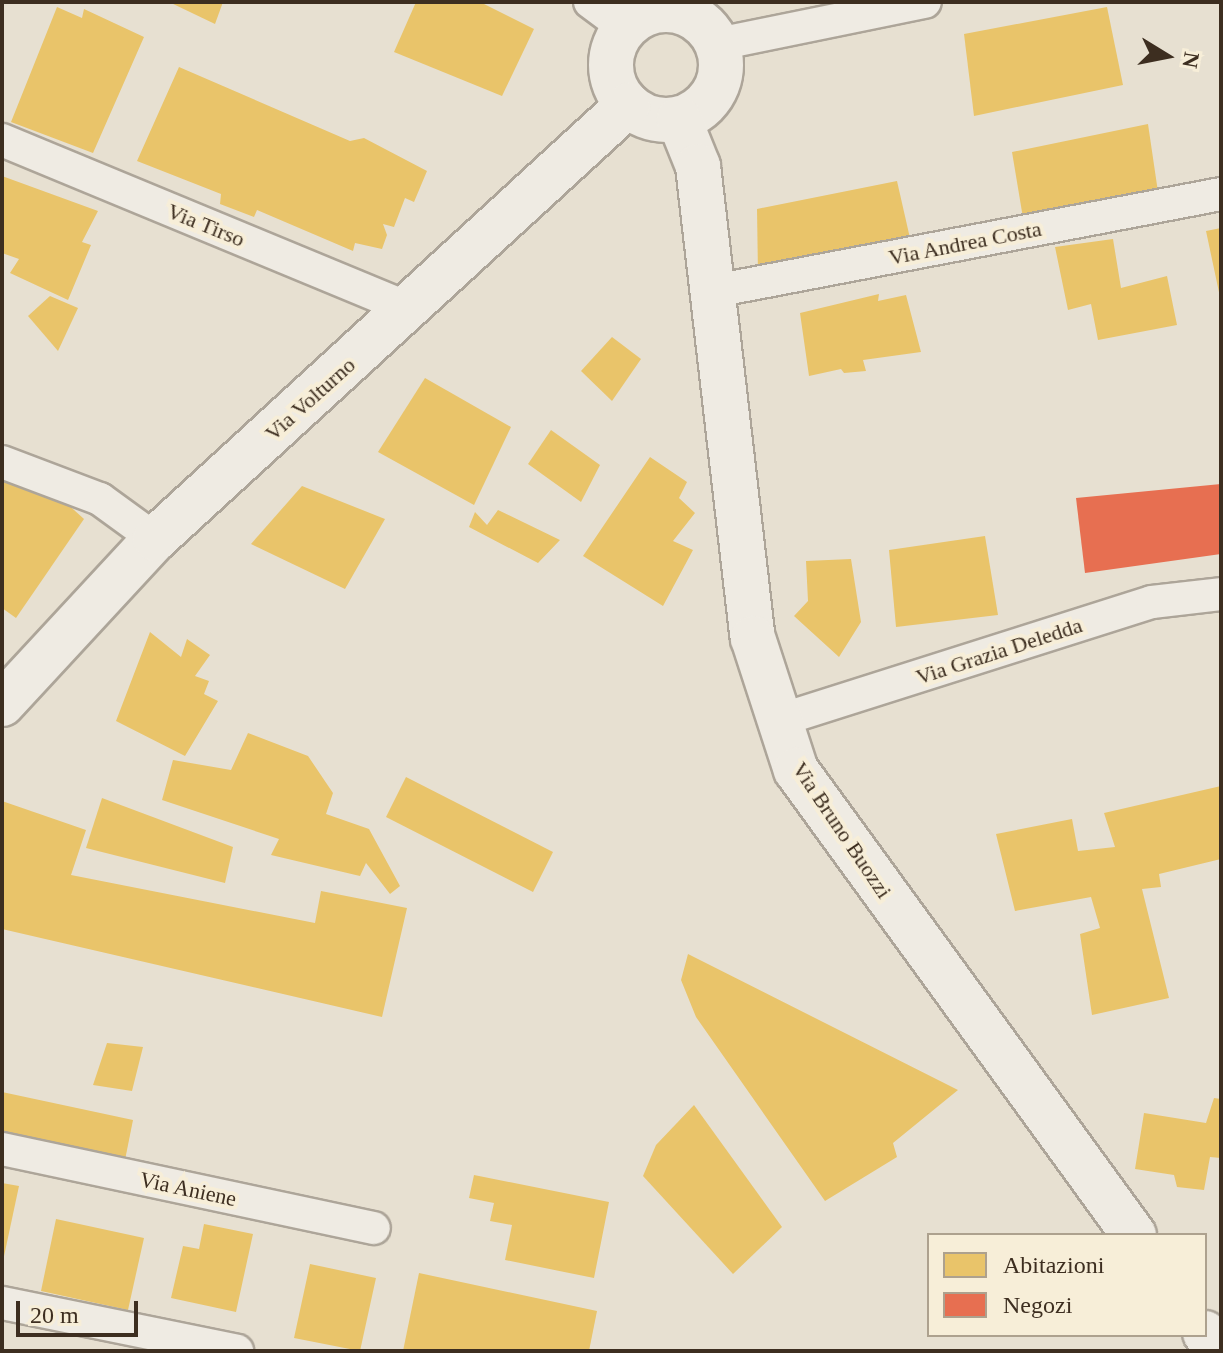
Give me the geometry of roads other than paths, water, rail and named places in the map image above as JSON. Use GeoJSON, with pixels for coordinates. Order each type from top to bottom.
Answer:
{"type":"FeatureCollection","features":[{"type":"Feature","properties":{"kind":"street"},"geometry":{"type":"LineString","coordinates":[[590,2],[625,28]]}},
{"type":"Feature","properties":{"kind":"street"},"geometry":{"type":"LineString","coordinates":[[718,44],[925,2]]}},
{"type":"Feature","properties":{"kind":"street"},"geometry":{"type":"LineString","coordinates":[[686,7],[710,30],[718,44],[719,82],[696,112],[679,119],[652,118],[628,105],[612,67],[616,42],[625,28],[651,11],[686,7]]}},
{"type":"Feature","properties":{"kind":"street","name":"Via Volturno"},"geometry":{"type":"LineString","coordinates":[[2,704],[155,539],[628,105]]}},
{"type":"Feature","properties":{"kind":"street","name":"Via Bruno Buozzi"},"geometry":{"type":"LineString","coordinates":[[679,119],[698,166],[709,292],[753,638],[796,770],[1133,1233]]}},
{"type":"Feature","properties":{"kind":"street","name":"Via Tirso"},"geometry":{"type":"LineString","coordinates":[[2,140],[409,309]]}},
{"type":"Feature","properties":{"kind":"street","name":"Via Andrea Costa"},"geometry":{"type":"LineString","coordinates":[[709,292],[1221,194]]}},
{"type":"Feature","properties":{"kind":"street"},"geometry":{"type":"LineString","coordinates":[[2,462],[100,499],[155,539]]}},
{"type":"Feature","properties":{"kind":"street","name":"Via Grazia Deledda"},"geometry":{"type":"LineString","coordinates":[[780,720],[1152,602],[1221,594]]}},
{"type":"Feature","properties":{"kind":"street","name":"Via Aniene"},"geometry":{"type":"LineString","coordinates":[[2,1149],[374,1228]]}},
{"type":"Feature","properties":{"kind":"street"},"geometry":{"type":"LineString","coordinates":[[2,1303],[237,1351]]}}]}
